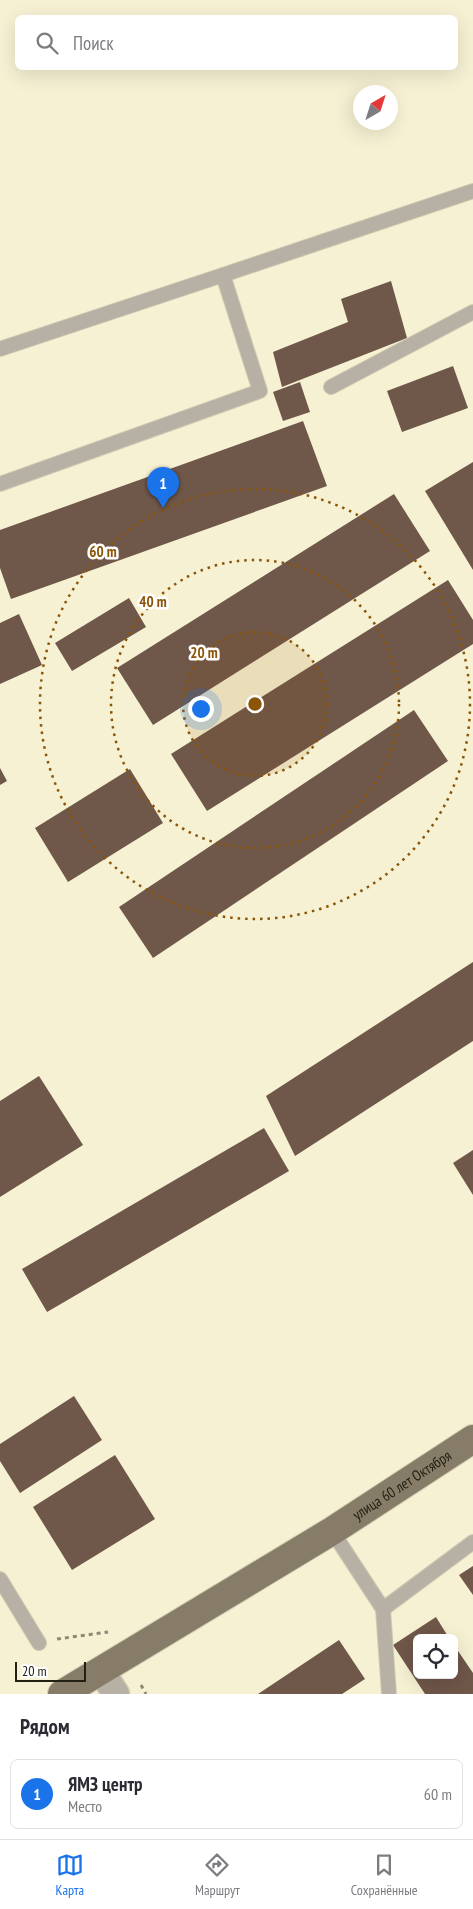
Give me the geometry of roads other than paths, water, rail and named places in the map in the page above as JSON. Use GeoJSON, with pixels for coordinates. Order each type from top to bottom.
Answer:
{"type":"FeatureCollection","features":[{"type":"Feature","properties":{"kind":"main road","name":"улица 60 лет Октября"},"geometry":{"type":"LineString","coordinates":[[62,1694],[109,1683],[332,1531],[473,1439]]}},
{"type":"Feature","properties":{"kind":"lane"},"geometry":{"type":"LineString","coordinates":[[0,349],[473,192]]}},
{"type":"Feature","properties":{"kind":"lane"},"geometry":{"type":"LineString","coordinates":[[0,484],[260,391],[223,275]]}},
{"type":"Feature","properties":{"kind":"lane"},"geometry":{"type":"LineString","coordinates":[[331,387],[473,312]]}},
{"type":"Feature","properties":{"kind":"lane"},"geometry":{"type":"LineString","coordinates":[[332,1531],[383,1609],[388,1694]]}},
{"type":"Feature","properties":{"kind":"lane"},"geometry":{"type":"LineString","coordinates":[[383,1609],[473,1542]]}},
{"type":"Feature","properties":{"kind":"lane"},"geometry":{"type":"LineString","coordinates":[[0,1580],[39,1643]]}},
{"type":"Feature","properties":{"kind":"place","name":"ЯМЗ центр"},"geometry":{"type":"Point","coordinates":[163,508]}}]}
